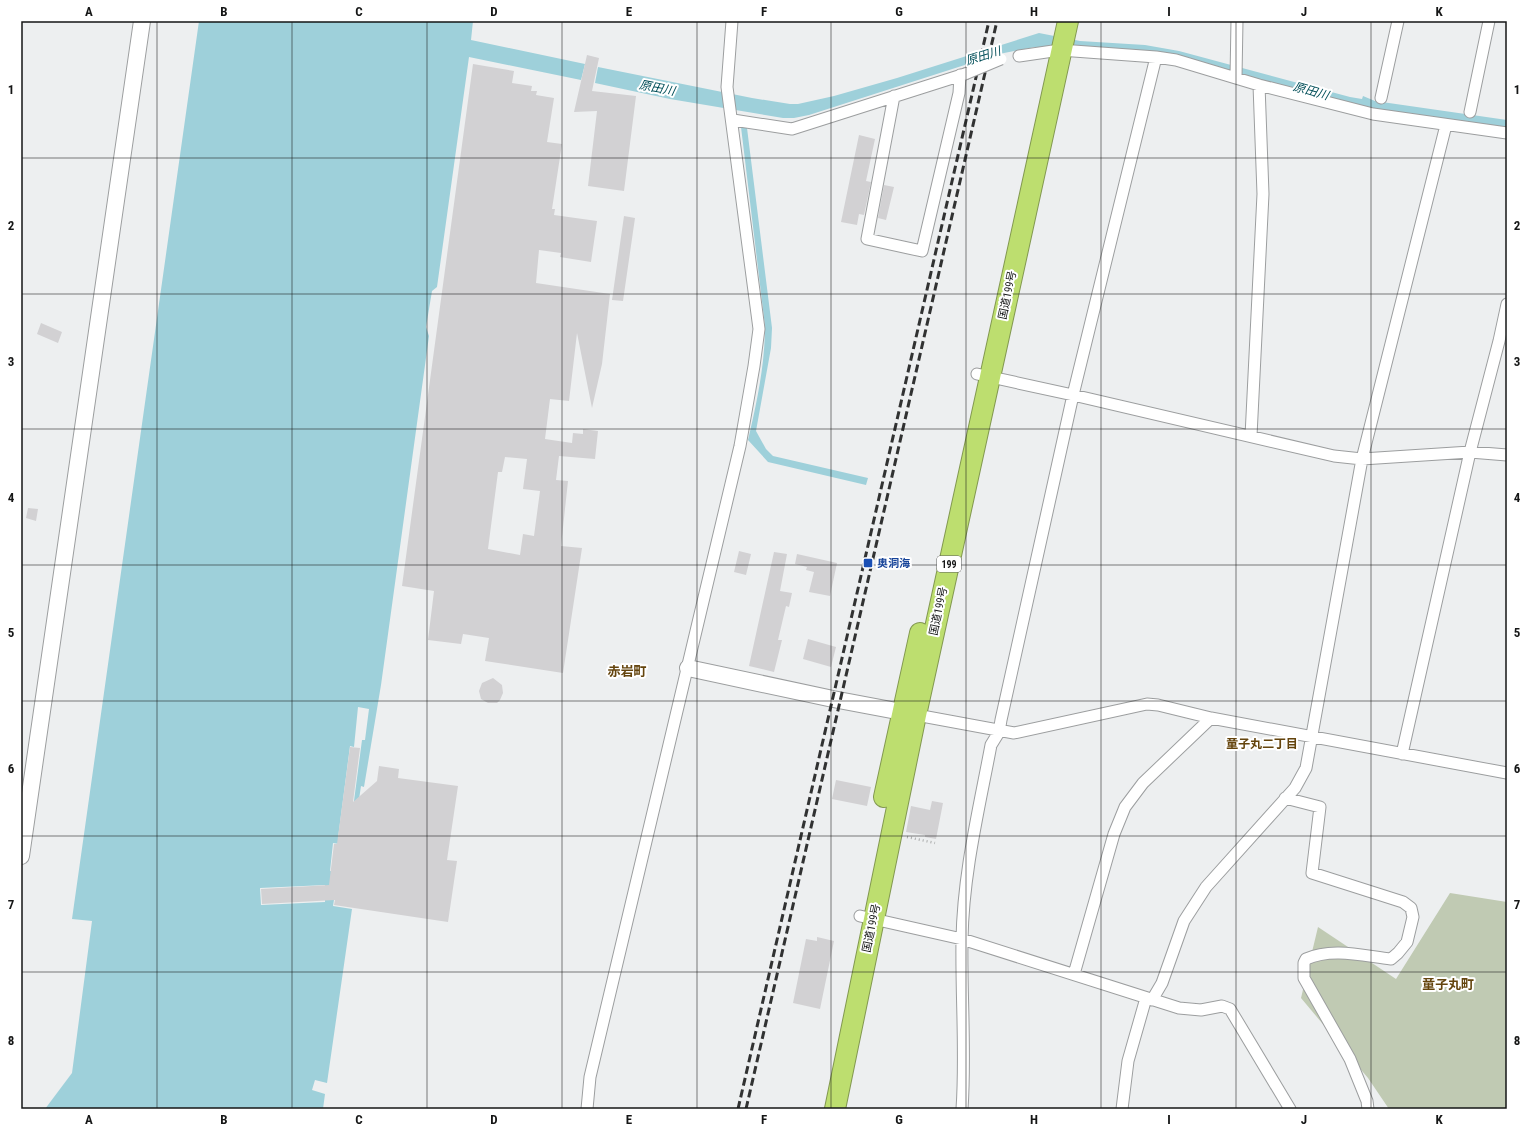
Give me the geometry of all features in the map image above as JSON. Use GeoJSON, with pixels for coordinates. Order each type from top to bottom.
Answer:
{"type":"FeatureCollection","features":[{"type":"Feature","properties":{"kind":"highway","name":"国道199号"},"geometry":{"type":"LineString","coordinates":[[822,1109],[866,918],[909,714],[1054,51],[1054,21]]}},
{"type":"Feature","properties":{"kind":"highway","name":"国道199号"},"geometry":{"type":"LineString","coordinates":[[1054,51],[1068,21]]}},
{"type":"Feature","properties":{"kind":"highway","name":"国道199号"},"geometry":{"type":"LineString","coordinates":[[835,1109],[866,918]]}},
{"type":"Feature","properties":{"kind":"street"},"geometry":{"type":"LineString","coordinates":[[21,856],[142,21]]}},
{"type":"Feature","properties":{"kind":"street"},"geometry":{"type":"LineString","coordinates":[[587,1109],[590,1077],[740,446],[759,329],[727,87],[732,21]]}},
{"type":"Feature","properties":{"kind":"street"},"geometry":{"type":"LineString","coordinates":[[1236,77],[1237,21]]}},
{"type":"Feature","properties":{"kind":"street"},"geometry":{"type":"LineString","coordinates":[[1381,98],[1398,21]]}},
{"type":"Feature","properties":{"kind":"street"},"geometry":{"type":"LineString","coordinates":[[1470,112],[1489,21]]}},
{"type":"Feature","properties":{"kind":"street"},"geometry":{"type":"LineString","coordinates":[[1019,56],[1054,51],[1156,57],[1176,60],[1259,85],[1373,114],[1507,134]]}},
{"type":"Feature","properties":{"kind":"street"},"geometry":{"type":"LineString","coordinates":[[962,1109],[964,1082],[962,938],[969,860],[991,745],[999,732],[1073,394],[1156,57]]}},
{"type":"Feature","properties":{"kind":"street"},"geometry":{"type":"LineString","coordinates":[[732,120],[792,129],[963,74],[1001,59]]}},
{"type":"Feature","properties":{"kind":"street"},"geometry":{"type":"LineString","coordinates":[[894,96],[867,238],[922,251],[963,74]]}},
{"type":"Feature","properties":{"kind":"street"},"geometry":{"type":"LineString","coordinates":[[1251,436],[1263,194],[1259,85]]}},
{"type":"Feature","properties":{"kind":"street"},"geometry":{"type":"LineString","coordinates":[[1122,1109],[1128,1061],[1149,999],[1162,983],[1184,921],[1206,887],[1295,788],[1306,768],[1362,459],[1446,125]]}},
{"type":"Feature","properties":{"kind":"street"},"geometry":{"type":"LineString","coordinates":[[1402,754],[1470,452],[1503,339],[1507,304]]}},
{"type":"Feature","properties":{"kind":"street"},"geometry":{"type":"LineString","coordinates":[[984,375],[1073,394],[1334,456],[1362,459],[1470,452],[1507,456]]}},
{"type":"Feature","properties":{"kind":"street"},"geometry":{"type":"LineString","coordinates":[[688,668],[999,732],[1014,733],[1147,704],[1158,705],[1210,718],[1312,738],[1507,772]]}},
{"type":"Feature","properties":{"kind":"street"},"geometry":{"type":"LineString","coordinates":[[1074,974],[1114,834],[1125,807],[1143,783],[1210,718]]}},
{"type":"Feature","properties":{"kind":"street"},"geometry":{"type":"LineString","coordinates":[[1285,798],[1320,806],[1312,873],[1403,902],[1411,908],[1413,917],[1407,942],[1391,959],[1332,952],[1316,954],[1306,958],[1304,963],[1304,978],[1350,1059],[1367,1101],[1368,1109]]}},
{"type":"Feature","properties":{"kind":"street"},"geometry":{"type":"LineString","coordinates":[[866,918],[962,938],[1180,1008],[1201,1010],[1222,1006],[1230,1009],[1290,1109]]}},
{"type":"Feature","properties":{"kind":"path"},"geometry":{"type":"LineString","coordinates":[[905,837],[935,843]]}},
{"type":"Feature","properties":{"kind":"green space"},"geometry":{"type":"Polygon","coordinates":[[[1450,893],[1507,902],[1507,1109],[1389,1109],[1368,1078],[1301,998],[1318,927],[1396,979],[1450,893]]]}},
{"type":"Feature","properties":{"kind":"water"},"geometry":{"type":"Polygon","coordinates":[[[199,21],[473,21],[471,40],[585,64],[581,80],[469,57],[437,287],[432,291],[426,327],[429,336],[381,685],[364,787],[361,786],[352,846],[333,843],[330,871],[351,874],[338,874],[333,906],[352,909],[327,1083],[315,1080],[312,1090],[325,1094],[323,1109],[45,1109],[72,1073],[92,921],[72,919],[199,21]],[[358,707],[354,747],[350,746],[338,838],[349,839],[362,740],[365,740],[369,709],[358,707]],[[325,885],[260,888],[261,905],[325,902],[325,885]]]}},
{"type":"Feature","properties":{"kind":"water","name":"原田川"},"geometry":{"type":"Polygon","coordinates":[[[1039,33],[1080,41],[1145,45],[1179,51],[1350,97],[1362,99],[1363,96],[1375,101],[1507,120],[1507,129],[1344,104],[1178,58],[1079,48],[1035,47],[999,54],[809,115],[794,118],[783,118],[670,99],[595,83],[598,67],[752,98],[798,104],[834,96],[897,78],[1039,33]]]}},
{"type":"Feature","properties":{"kind":"water"},"geometry":{"type":"Polygon","coordinates":[[[741,127],[747,128],[772,328],[771,348],[756,431],[766,449],[773,456],[868,478],[866,485],[768,462],[748,440],[760,383],[764,354],[765,326],[741,127]]]}},
{"type":"Feature","properties":{"kind":"building"},"geometry":{"type":"Polygon","coordinates":[[[587,55],[599,58],[592,91],[636,96],[624,191],[588,186],[597,111],[574,112],[587,55]]]}},
{"type":"Feature","properties":{"kind":"building"},"geometry":{"type":"Polygon","coordinates":[[[473,64],[514,71],[512,83],[532,86],[531,91],[537,91],[536,95],[554,98],[547,142],[562,144],[552,209],[555,209],[554,215],[597,221],[591,262],[560,257],[561,253],[539,250],[536,283],[610,294],[602,364],[592,408],[577,333],[569,401],[550,399],[545,439],[572,443],[573,433],[583,434],[583,429],[598,431],[595,459],[559,456],[556,480],[568,481],[561,546],[582,548],[563,673],[485,661],[489,638],[463,634],[461,644],[428,640],[434,591],[402,586],[473,64]],[[505,457],[502,472],[498,472],[488,549],[520,555],[523,534],[534,536],[540,491],[523,489],[527,459],[505,457]]]}},
{"type":"Feature","properties":{"kind":"building"},"geometry":{"type":"Polygon","coordinates":[[[859,135],[875,139],[866,181],[871,182],[864,215],[859,214],[857,225],[841,222],[859,135]]]}},
{"type":"Feature","properties":{"kind":"building"},"geometry":{"type":"Polygon","coordinates":[[[884,185],[894,187],[886,220],[878,218],[884,185]]]}},
{"type":"Feature","properties":{"kind":"building"},"geometry":{"type":"Polygon","coordinates":[[[624,216],[635,218],[623,301],[612,300],[624,216]]]}},
{"type":"Feature","properties":{"kind":"building"},"geometry":{"type":"Polygon","coordinates":[[[41,323],[62,332],[58,343],[37,334],[41,323]]]}},
{"type":"Feature","properties":{"kind":"building"},"geometry":{"type":"Polygon","coordinates":[[[28,508],[38,509],[36,521],[26,518],[28,508]]]}},
{"type":"Feature","properties":{"kind":"building"},"geometry":{"type":"Polygon","coordinates":[[[739,551],[751,554],[746,575],[734,572],[739,551]]]}},
{"type":"Feature","properties":{"kind":"building"},"geometry":{"type":"Polygon","coordinates":[[[774,552],[787,554],[780,591],[792,593],[789,607],[786,606],[778,640],[782,640],[774,672],[749,666],[774,552]]]}},
{"type":"Feature","properties":{"kind":"building"},"geometry":{"type":"Polygon","coordinates":[[[797,554],[837,563],[830,596],[809,592],[814,572],[806,570],[807,567],[795,564],[797,554]]]}},
{"type":"Feature","properties":{"kind":"building"},"geometry":{"type":"Polygon","coordinates":[[[808,639],[836,647],[831,667],[803,659],[808,639]]]}},
{"type":"Feature","properties":{"kind":"building"},"geometry":{"type":"Polygon","coordinates":[[[493,678],[502,685],[503,693],[497,703],[488,703],[481,699],[479,691],[482,683],[493,678]]]}},
{"type":"Feature","properties":{"kind":"building"},"geometry":{"type":"Polygon","coordinates":[[[350,747],[360,748],[353,802],[377,781],[379,766],[399,769],[398,778],[458,786],[447,860],[457,861],[448,922],[334,905],[335,900],[262,904],[261,889],[329,885],[334,844],[337,844],[350,747]]]}},
{"type":"Feature","properties":{"kind":"building"},"geometry":{"type":"Polygon","coordinates":[[[836,780],[871,787],[867,806],[832,799],[836,780]]]}},
{"type":"Feature","properties":{"kind":"building"},"geometry":{"type":"Polygon","coordinates":[[[932,801],[943,803],[936,839],[925,837],[925,835],[906,832],[911,806],[930,810],[932,801]]]}},
{"type":"Feature","properties":{"kind":"building"},"geometry":{"type":"Polygon","coordinates":[[[817,937],[834,941],[820,1009],[793,1003],[806,939],[817,941],[817,937]]]}},
{"type":"Feature","properties":{"kind":"railway"},"geometry":{"type":"LineString","coordinates":[[738,1109],[989,21]]}},
{"type":"Feature","properties":{"kind":"railway"},"geometry":{"type":"LineString","coordinates":[[746,1109],[997,21]]}},
{"type":"Feature","properties":{"kind":"place","name":"奥洞海"},"geometry":{"type":"Point","coordinates":[868,563]}},
{"type":"Feature","properties":{"kind":"district","name":"赤岩町"},"geometry":{"type":"Point","coordinates":[627,671]}},
{"type":"Feature","properties":{"kind":"district","name":"童子丸二丁目"},"geometry":{"type":"Point","coordinates":[1262,744]}},
{"type":"Feature","properties":{"kind":"district","name":"童子丸町"},"geometry":{"type":"Point","coordinates":[1448,984]}}]}
